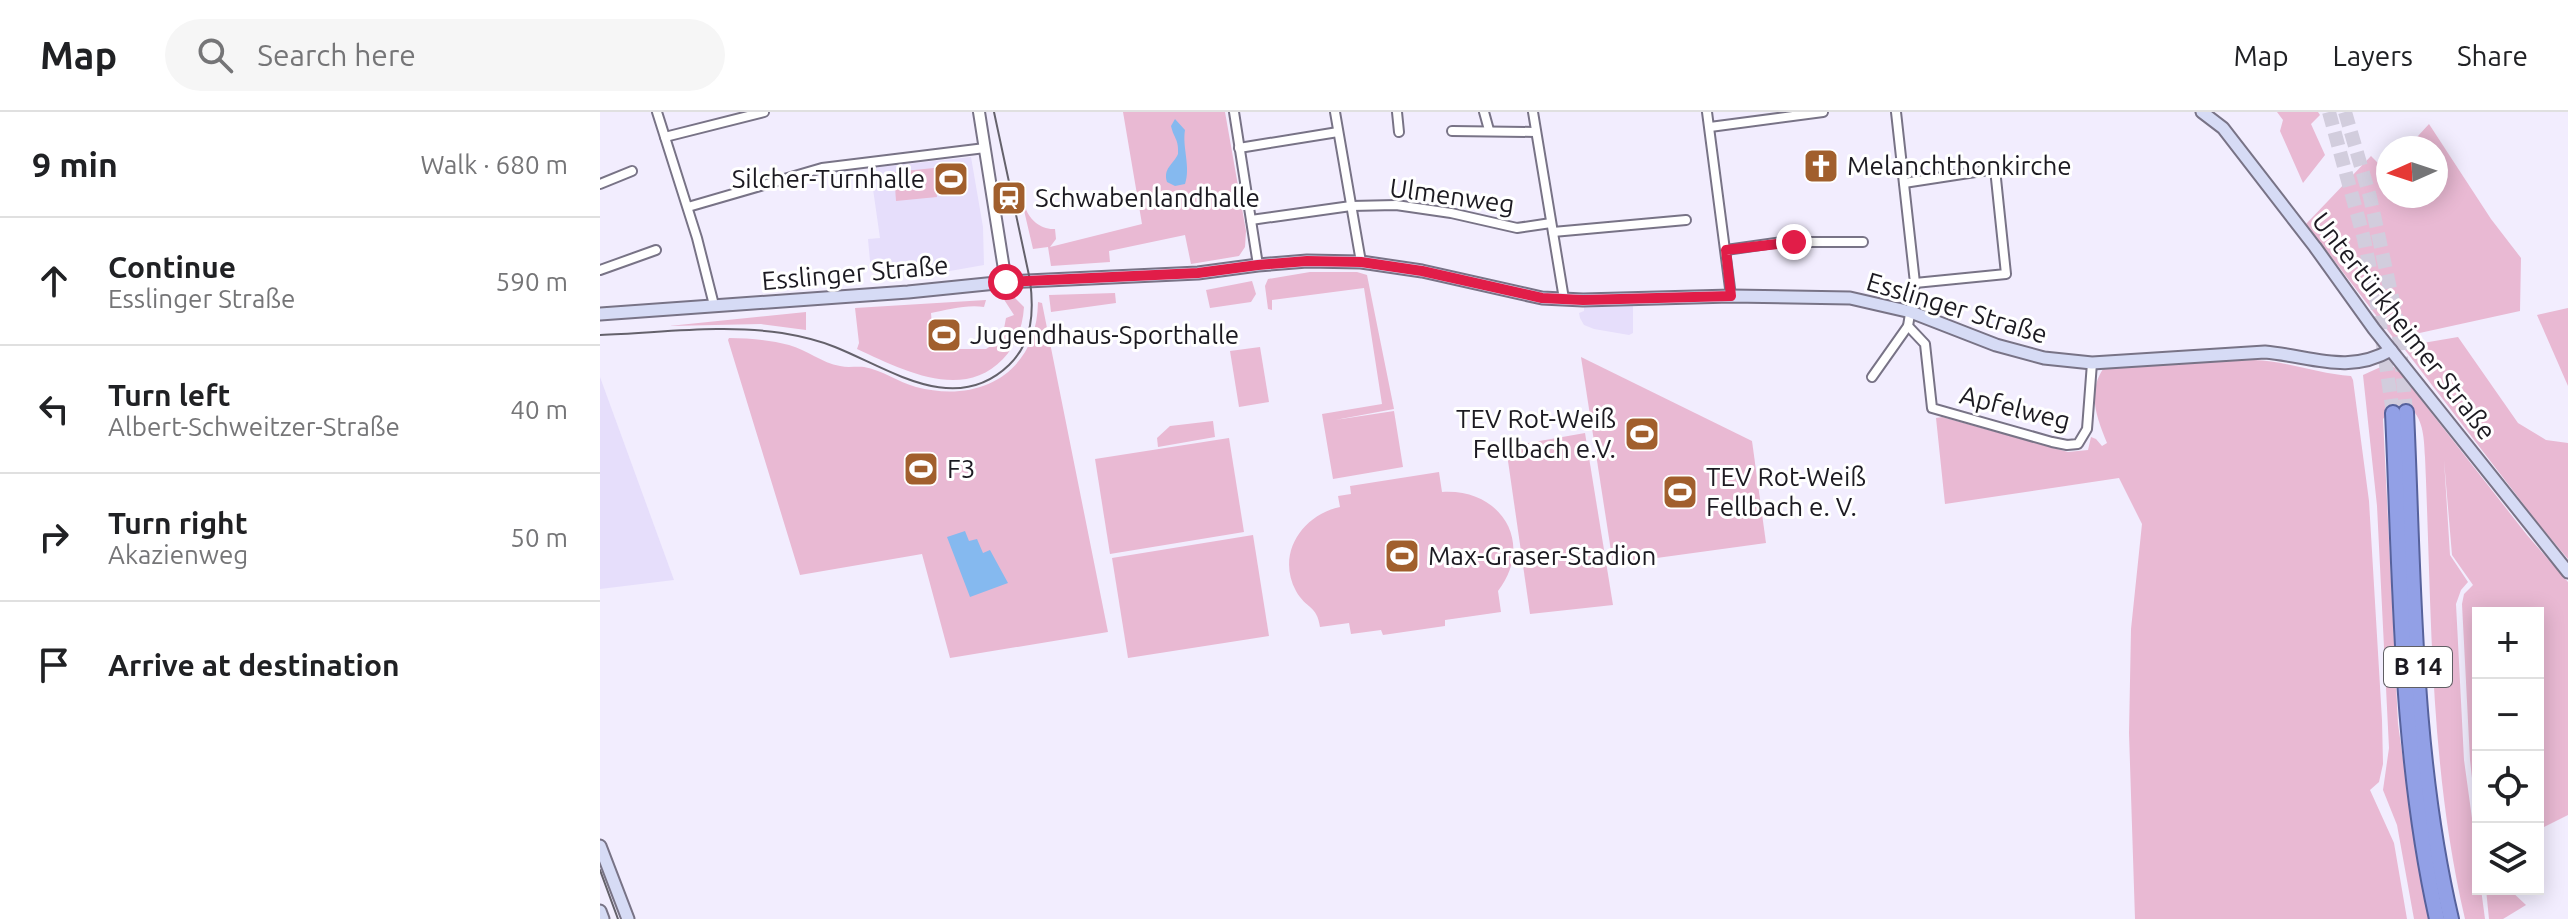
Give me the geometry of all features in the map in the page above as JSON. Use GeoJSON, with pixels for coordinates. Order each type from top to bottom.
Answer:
{"type":"FeatureCollection","features":[{"type":"Feature","properties":{"kind":"highway","name":"B 14"},"geometry":{"type":"LineString","coordinates":[[2437,919],[2420,835],[2407,723],[2400,412],[2422,738],[2433,832],[2451,919]]}},
{"type":"Feature","properties":{"kind":"main road","name":"Untertürkheimer Straße"},"geometry":{"type":"LineString","coordinates":[[2202,112],[2223,128],[2391,350],[2568,572]]}},
{"type":"Feature","properties":{"kind":"main road","name":"Esslinger Straße"},"geometry":{"type":"LineString","coordinates":[[600,314],[1006,282],[1198,273],[1307,261],[1361,262],[1422,271],[1519,294],[1564,299],[1731,296],[1850,298],[1911,312],[1996,345],[2044,358],[2092,363],[2265,352],[2333,364],[2357,364],[2391,350]]}},
{"type":"Feature","properties":{"kind":"main road"},"geometry":{"type":"LineString","coordinates":[[600,846],[628,919]]}},
{"type":"Feature","properties":{"kind":"main road"},"geometry":{"type":"LineString","coordinates":[[600,911],[603,919]]}},
{"type":"Feature","properties":{"kind":"street"},"geometry":{"type":"LineString","coordinates":[[657,112],[688,207],[714,305]]}},
{"type":"Feature","properties":{"kind":"street"},"geometry":{"type":"LineString","coordinates":[[665,137],[764,112]]}},
{"type":"Feature","properties":{"kind":"street"},"geometry":{"type":"LineString","coordinates":[[979,112],[1006,282]]}},
{"type":"Feature","properties":{"kind":"street"},"geometry":{"type":"LineString","coordinates":[[1234,112],[1258,265]]}},
{"type":"Feature","properties":{"kind":"street"},"geometry":{"type":"LineString","coordinates":[[1335,112],[1361,262]]}},
{"type":"Feature","properties":{"kind":"street"},"geometry":{"type":"LineString","coordinates":[[1397,112],[1399,132]]}},
{"type":"Feature","properties":{"kind":"street"},"geometry":{"type":"LineString","coordinates":[[1484,112],[1489,130]]}},
{"type":"Feature","properties":{"kind":"street"},"geometry":{"type":"LineString","coordinates":[[1533,112],[1564,299]]}},
{"type":"Feature","properties":{"kind":"street"},"geometry":{"type":"LineString","coordinates":[[1707,112],[1731,296]]}},
{"type":"Feature","properties":{"kind":"street"},"geometry":{"type":"LineString","coordinates":[[1710,127],[1823,112]]}},
{"type":"Feature","properties":{"kind":"street"},"geometry":{"type":"LineString","coordinates":[[1872,377],[1908,326],[1915,283],[1896,112]]}},
{"type":"Feature","properties":{"kind":"street"},"geometry":{"type":"LineString","coordinates":[[1452,131],[1536,132]]}},
{"type":"Feature","properties":{"kind":"street"},"geometry":{"type":"LineString","coordinates":[[1239,148],[1338,132]]}},
{"type":"Feature","properties":{"kind":"street"},"geometry":{"type":"LineString","coordinates":[[688,207],[822,168],[985,148]]}},
{"type":"Feature","properties":{"kind":"street"},"geometry":{"type":"LineString","coordinates":[[1904,183],[1995,169],[2006,274],[1915,283]]}},
{"type":"Feature","properties":{"kind":"street"},"geometry":{"type":"LineString","coordinates":[[600,184],[632,171]]}},
{"type":"Feature","properties":{"kind":"street","name":"Ulmenweg"},"geometry":{"type":"LineString","coordinates":[[1251,220],[1351,206],[1396,205],[1517,228],[1686,220]]}},
{"type":"Feature","properties":{"kind":"street"},"geometry":{"type":"LineString","coordinates":[[1726,250],[1782,242],[1863,242]]}},
{"type":"Feature","properties":{"kind":"street"},"geometry":{"type":"LineString","coordinates":[[600,270],[656,250]]}},
{"type":"Feature","properties":{"kind":"street","name":"Apfelweg"},"geometry":{"type":"LineString","coordinates":[[1908,326],[1925,344],[1932,408],[2067,445],[2078,444],[2087,429],[2092,363]]}},
{"type":"Feature","properties":{"kind":"shaded area"},"geometry":{"type":"Polygon","coordinates":[[[1123,112],[1225,112],[1246,231],[1245,247],[1239,256],[1191,264],[1185,235],[1109,251],[1110,262],[1051,266],[1048,247],[1033,249],[1023,206],[1036,223],[1055,229],[1056,239],[1050,247],[1142,224],[1123,112]]]}},
{"type":"Feature","properties":{"kind":"shaded area"},"geometry":{"type":"Polygon","coordinates":[[[2277,112],[2318,112],[2320,115],[2311,124],[2325,155],[2303,183],[2280,131],[2283,120],[2277,112]]]}},
{"type":"Feature","properties":{"kind":"shaded area"},"geometry":{"type":"Polygon","coordinates":[[[2429,124],[2437,136],[2418,136],[2429,124]]]}},
{"type":"Feature","properties":{"kind":"shaded area"},"geometry":{"type":"Polygon","coordinates":[[[2448,153],[2521,258],[2520,311],[2395,340],[2306,224],[2371,156],[2376,161],[2376,208],[2448,208],[2448,153]]]}},
{"type":"Feature","properties":{"kind":"shaded area"},"geometry":{"type":"Polygon","coordinates":[[[971,157],[983,227],[984,265],[927,275],[915,269],[871,272],[868,239],[880,238],[870,168],[971,157]]]}},
{"type":"Feature","properties":{"kind":"shaded area"},"geometry":{"type":"Polygon","coordinates":[[[934,168],[937,197],[896,201],[894,172],[934,168]]]}},
{"type":"Feature","properties":{"kind":"shaded area"},"geometry":{"type":"Polygon","coordinates":[[[1310,272],[1357,272],[1367,275],[1394,409],[1335,420],[1394,411],[1403,467],[1333,479],[1322,414],[1382,404],[1364,288],[1272,300],[1272,310],[1268,309],[1265,286],[1268,279],[1310,272]]]}},
{"type":"Feature","properties":{"kind":"shaded area"},"geometry":{"type":"Polygon","coordinates":[[[1252,281],[1256,294],[1251,302],[1210,308],[1206,290],[1252,281]]]}},
{"type":"Feature","properties":{"kind":"shaded area"},"geometry":{"type":"Polygon","coordinates":[[[1115,293],[1116,303],[1051,312],[1049,295],[1115,293]]]}},
{"type":"Feature","properties":{"kind":"shaded area"},"geometry":{"type":"Polygon","coordinates":[[[1014,297],[1024,307],[1020,328],[1008,354],[987,372],[969,378],[931,378],[857,349],[855,308],[986,300],[984,307],[931,313],[934,349],[986,349],[1002,339],[1006,318],[1014,315],[1003,298],[1014,297]]]}},
{"type":"Feature","properties":{"kind":"shaded area","name":"F3"},"geometry":{"type":"Polygon","coordinates":[[[1038,302],[1042,303],[1108,632],[950,658],[922,554],[800,575],[728,340],[744,338],[782,343],[833,364],[871,369],[916,387],[962,391],[1001,377],[1016,364],[1028,347],[1038,302]]]}},
{"type":"Feature","properties":{"kind":"shaded area"},"geometry":{"type":"Polygon","coordinates":[[[1633,305],[1633,333],[1629,335],[1584,325],[1579,313],[1584,311],[1584,307],[1633,305]]]}},
{"type":"Feature","properties":{"kind":"shaded area"},"geometry":{"type":"Polygon","coordinates":[[[2568,308],[2568,386],[2537,315],[2568,308]]]}},
{"type":"Feature","properties":{"kind":"shaded area"},"geometry":{"type":"Polygon","coordinates":[[[806,312],[806,330],[761,324],[669,326],[806,312]]]}},
{"type":"Feature","properties":{"kind":"shaded area"},"geometry":{"type":"Polygon","coordinates":[[[2458,337],[2518,423],[2546,440],[2568,443],[2568,559],[2405,350],[2417,344],[2458,337]]]}},
{"type":"Feature","properties":{"kind":"shaded area"},"geometry":{"type":"Polygon","coordinates":[[[1260,347],[1269,402],[1239,407],[1230,351],[1260,347]]]}},
{"type":"Feature","properties":{"kind":"shaded area","name":"TEV Rot-Weiß Fellbach e. V."},"geometry":{"type":"Polygon","coordinates":[[[1581,357],[1752,441],[1766,543],[1613,564],[1581,357]]]}},
{"type":"Feature","properties":{"kind":"shaded area"},"geometry":{"type":"Polygon","coordinates":[[[2254,360],[2351,376],[2353,380],[2369,501],[2382,720],[2383,764],[2379,782],[2370,790],[2394,843],[2407,919],[2135,919],[2129,733],[2131,629],[2142,524],[2119,478],[1945,504],[1936,418],[1942,417],[2068,452],[2088,450],[2091,437],[2102,446],[2107,443],[2095,406],[2095,388],[2103,369],[2254,360]]]}},
{"type":"Feature","properties":{"kind":"shaded area"},"geometry":{"type":"Polygon","coordinates":[[[2385,365],[2394,367],[2400,373],[2527,535],[2568,582],[2568,815],[2544,827],[2544,607],[2472,607],[2472,778],[2462,604],[2464,594],[2473,585],[2452,555],[2444,460],[2450,555],[2468,582],[2456,604],[2464,760],[2472,818],[2472,895],[2482,895],[2485,919],[2465,919],[2453,861],[2434,689],[2424,444],[2421,425],[2411,408],[2390,410],[2383,419],[2398,724],[2430,919],[2414,919],[2397,825],[2383,790],[2389,748],[2377,506],[2363,375],[2385,365]]]}},
{"type":"Feature","properties":{"kind":"shaded area"},"geometry":{"type":"Polygon","coordinates":[[[600,377],[674,580],[600,589],[600,377]]]}},
{"type":"Feature","properties":{"kind":"shaded area"},"geometry":{"type":"Polygon","coordinates":[[[1213,421],[1215,437],[1158,447],[1157,438],[1170,426],[1213,421]]]}},
{"type":"Feature","properties":{"kind":"shaded area"},"geometry":{"type":"Polygon","coordinates":[[[1585,433],[1613,605],[1530,614],[1506,447],[1585,433]]]}},
{"type":"Feature","properties":{"kind":"shaded area"},"geometry":{"type":"Polygon","coordinates":[[[1229,438],[1244,532],[1110,554],[1095,459],[1229,438]]]}},
{"type":"Feature","properties":{"kind":"shaded area","name":"Max-Graser-Stadion"},"geometry":{"type":"Polygon","coordinates":[[[1439,472],[1442,492],[1463,493],[1481,499],[1506,522],[1512,538],[1513,555],[1509,573],[1498,591],[1501,612],[1445,620],[1445,626],[1383,635],[1381,630],[1351,634],[1349,623],[1320,627],[1314,611],[1300,597],[1291,577],[1291,550],[1304,527],[1326,511],[1340,507],[1338,496],[1351,494],[1350,486],[1439,472]]]}},
{"type":"Feature","properties":{"kind":"shaded area"},"geometry":{"type":"Polygon","coordinates":[[[1253,535],[1269,636],[1128,658],[1112,558],[1253,535]]]}},
{"type":"Feature","properties":{"kind":"shaded area"},"geometry":{"type":"Polygon","coordinates":[[[2487,895],[2515,895],[2526,905],[2503,919],[2489,919],[2487,895]]]}},
{"type":"Feature","properties":{"kind":"water"},"geometry":{"type":"Polygon","coordinates":[[[1175,119],[1185,130],[1187,171],[1185,184],[1175,186],[1167,182],[1166,177],[1178,154],[1171,126],[1175,119]]]}},
{"type":"Feature","properties":{"kind":"water"},"geometry":{"type":"Polygon","coordinates":[[[965,531],[969,541],[977,539],[983,553],[990,550],[1008,583],[970,597],[947,537],[965,531]]]}},
{"type":"Feature","properties":{"kind":"tunnel"},"geometry":{"type":"LineString","coordinates":[[2329,112],[2364,239],[2393,413]]}},
{"type":"Feature","properties":{"kind":"tunnel"},"geometry":{"type":"LineString","coordinates":[[2345,112],[2370,197],[2398,325],[2406,412]]}},
{"type":"Feature","properties":{"kind":"tram line"},"geometry":{"type":"LineString","coordinates":[[600,335],[714,329],[760,330],[809,338],[922,384],[945,388],[967,387],[988,380],[1009,365],[1023,346],[1030,326],[1032,303],[1030,280],[994,112]]}},
{"type":"Feature","properties":{"kind":"tram line"},"geometry":{"type":"LineString","coordinates":[[600,870],[618,919]]}},
{"type":"Feature","properties":{"kind":"place","name":"Melanchthonkirche"},"geometry":{"type":"Point","coordinates":[1821,166]}},
{"type":"Feature","properties":{"kind":"place","name":"Silcher-Turnhalle"},"geometry":{"type":"Point","coordinates":[951,179]}},
{"type":"Feature","properties":{"kind":"place","name":"Schwabenlandhalle"},"geometry":{"type":"Point","coordinates":[1009,198]}},
{"type":"Feature","properties":{"kind":"place","name":"Jugendhaus-Sporthalle"},"geometry":{"type":"Point","coordinates":[944,335]}},
{"type":"Feature","properties":{"kind":"place","name":"TEV Rot-Weiß Fellbach e.V."},"geometry":{"type":"Point","coordinates":[1642,434]}},
{"type":"Feature","properties":{"kind":"place","name":"F3"},"geometry":{"type":"Point","coordinates":[921,469]}},
{"type":"Feature","properties":{"kind":"place","name":"TEV Rot-Weiß Fellbach e. V."},"geometry":{"type":"Point","coordinates":[1680,492]}},
{"type":"Feature","properties":{"kind":"place","name":"Max-Graser-Stadion"},"geometry":{"type":"Point","coordinates":[1402,556]}},
{"type":"Feature","properties":{"kind":"route"},"geometry":{"type":"LineString","coordinates":[[1006,282],[1198,273],[1307,261],[1361,262],[1392,265],[1542,298],[1583,300],[1731,296],[1726,250],[1794,242]]}}]}
